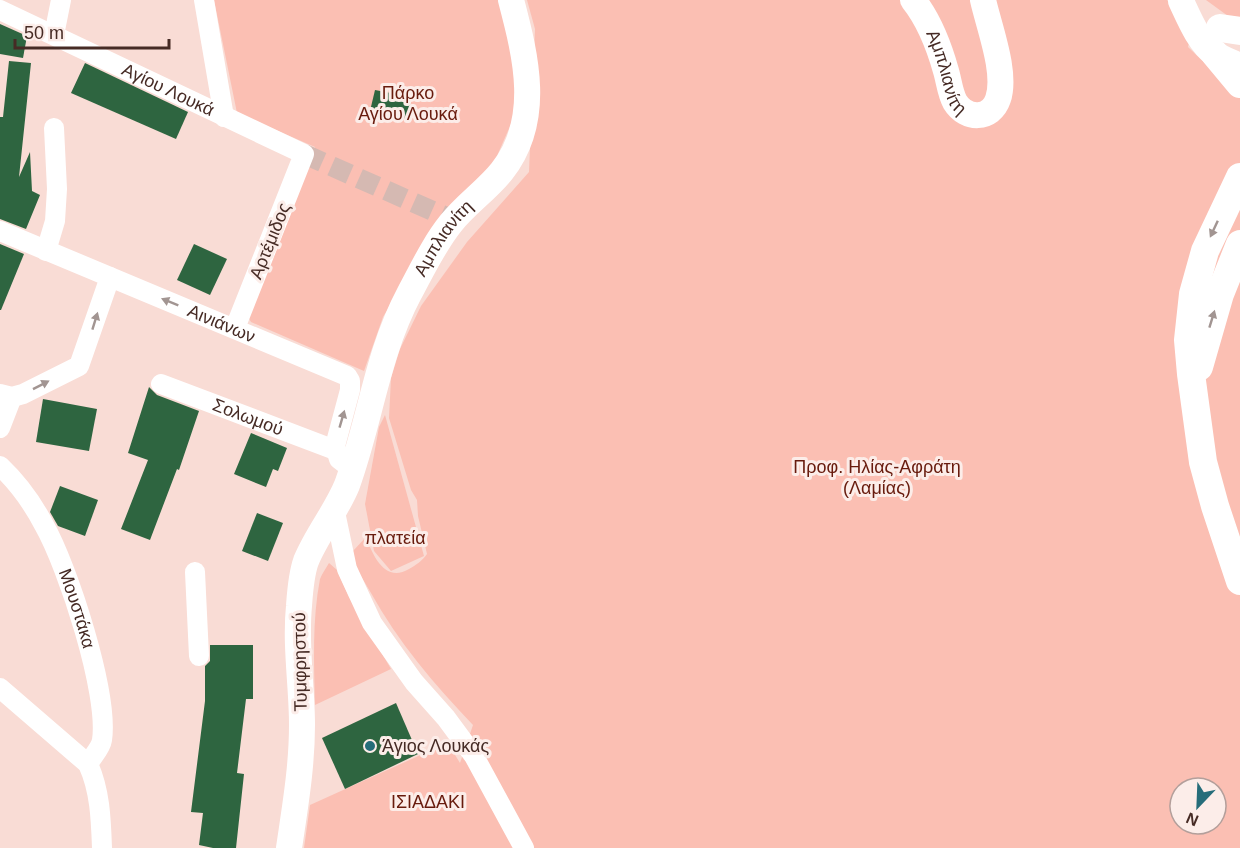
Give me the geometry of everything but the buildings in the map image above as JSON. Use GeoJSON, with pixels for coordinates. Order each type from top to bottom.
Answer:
{"type":"FeatureCollection","features":[{"type":"Feature","properties":{"kind":"main road"},"geometry":{"type":"LineString","coordinates":[[1231,44],[1240,84]]}},
{"type":"Feature","properties":{"kind":"main road"},"geometry":{"type":"LineString","coordinates":[[1240,177],[1211,235],[1193,294],[1188,340],[1203,462],[1240,581]]}},
{"type":"Feature","properties":{"kind":"main road"},"geometry":{"type":"LineString","coordinates":[[1194,396],[1210,322],[1240,244]]}},
{"type":"Feature","properties":{"kind":"street"},"geometry":{"type":"LineString","coordinates":[[54,34],[61,0]]}},
{"type":"Feature","properties":{"kind":"street"},"geometry":{"type":"LineString","coordinates":[[204,0],[224,117]]}},
{"type":"Feature","properties":{"kind":"street","name":"Αμπλιανίτη"},"geometry":{"type":"LineString","coordinates":[[349,478],[383,355],[408,297],[448,226],[501,172],[518,146],[523,132],[527,67],[511,0]]}},
{"type":"Feature","properties":{"kind":"street","name":"Αμπλιανίτη"},"geometry":{"type":"LineString","coordinates":[[914,0],[940,52],[956,102],[968,113],[984,115],[990,112],[998,101],[1000,79],[983,0]]}},
{"type":"Feature","properties":{"kind":"street"},"geometry":{"type":"LineString","coordinates":[[1180,0],[1192,25],[1231,44]]}},
{"type":"Feature","properties":{"kind":"street","name":"Αγίου Λουκά"},"geometry":{"type":"LineString","coordinates":[[0,10],[304,154]]}},
{"type":"Feature","properties":{"kind":"street"},"geometry":{"type":"LineString","coordinates":[[46,251],[55,221],[57,189],[54,128]]}},
{"type":"Feature","properties":{"kind":"street","name":"Αρτέμιδος"},"geometry":{"type":"LineString","coordinates":[[235,328],[304,154]]}},
{"type":"Feature","properties":{"kind":"street","name":"Αινιάνων"},"geometry":{"type":"LineString","coordinates":[[0,231],[347,376],[350,381],[350,390],[335,450]]}},
{"type":"Feature","properties":{"kind":"street"},"geometry":{"type":"LineString","coordinates":[[0,428],[6,396],[22,394],[80,366],[110,277]]}},
{"type":"Feature","properties":{"kind":"street","name":"Σολωμού"},"geometry":{"type":"LineString","coordinates":[[160,384],[335,450]]}},
{"type":"Feature","properties":{"kind":"street"},"geometry":{"type":"LineString","coordinates":[[335,450],[349,478]]}},
{"type":"Feature","properties":{"kind":"street","name":"Μουστάκα"},"geometry":{"type":"LineString","coordinates":[[0,466],[24,494],[44,524],[73,596],[101,702],[102,743],[91,771]]}},
{"type":"Feature","properties":{"kind":"street","name":"Τυμφρηστού"},"geometry":{"type":"LineString","coordinates":[[289,848],[301,751],[299,606],[305,565],[315,543],[335,512],[349,478]]}},
{"type":"Feature","properties":{"kind":"street"},"geometry":{"type":"LineString","coordinates":[[335,512],[346,569],[372,623],[414,682],[446,718],[474,756],[524,848]]}},
{"type":"Feature","properties":{"kind":"street"},"geometry":{"type":"LineString","coordinates":[[195,572],[199,656]]}},
{"type":"Feature","properties":{"kind":"street"},"geometry":{"type":"LineString","coordinates":[[0,688],[91,771],[100,814],[102,848]]}},
{"type":"Feature","properties":{"kind":"green space","name":"Πάρκο Αγίου Λουκά"},"geometry":{"type":"Polygon","coordinates":[[[214,0],[500,0],[516,51],[514,117],[493,165],[439,224],[383,317],[364,371],[251,322],[247,315],[315,147],[237,113],[214,0]]]}},
{"type":"Feature","properties":{"kind":"green space","name":"Προφ. Ηλίας-Αφράτη (Λαμίας)"},"geometry":{"type":"Polygon","coordinates":[[[527,0],[1167,0],[1189,43],[1188,47],[1240,97],[1240,848],[304,848],[310,805],[436,748],[452,750],[460,763],[473,725],[431,678],[393,629],[359,573],[353,551],[366,537],[376,559],[393,573],[409,569],[427,554],[418,516],[417,500],[411,490],[389,418],[391,378],[400,349],[421,306],[467,242],[529,172],[535,29],[527,0]]]}},
{"type":"Feature","properties":{"kind":"green space"},"geometry":{"type":"Polygon","coordinates":[[[1206,0],[1240,0],[1240,20],[1228,16],[1206,0]]]}},
{"type":"Feature","properties":{"kind":"green space","name":"πλατεία"},"geometry":{"type":"Polygon","coordinates":[[[385,415],[424,556],[391,571],[374,551],[365,504],[379,427],[385,415]]]}},
{"type":"Feature","properties":{"kind":"green space"},"geometry":{"type":"Polygon","coordinates":[[[329,563],[337,570],[349,597],[391,669],[315,705],[316,610],[320,579],[329,563]]]}},
{"type":"Feature","properties":{"kind":"tunnel"},"geometry":{"type":"LineString","coordinates":[[304,154],[453,220]]}},
{"type":"Feature","properties":{"kind":"place","name":"Άγιος Λουκάς"},"geometry":{"type":"Point","coordinates":[370,746]}},
{"type":"Feature","properties":{"kind":"park label","name":"ΙΣΙΑΔΑΚΙ"},"geometry":{"type":"Point","coordinates":[428,802]}}]}
